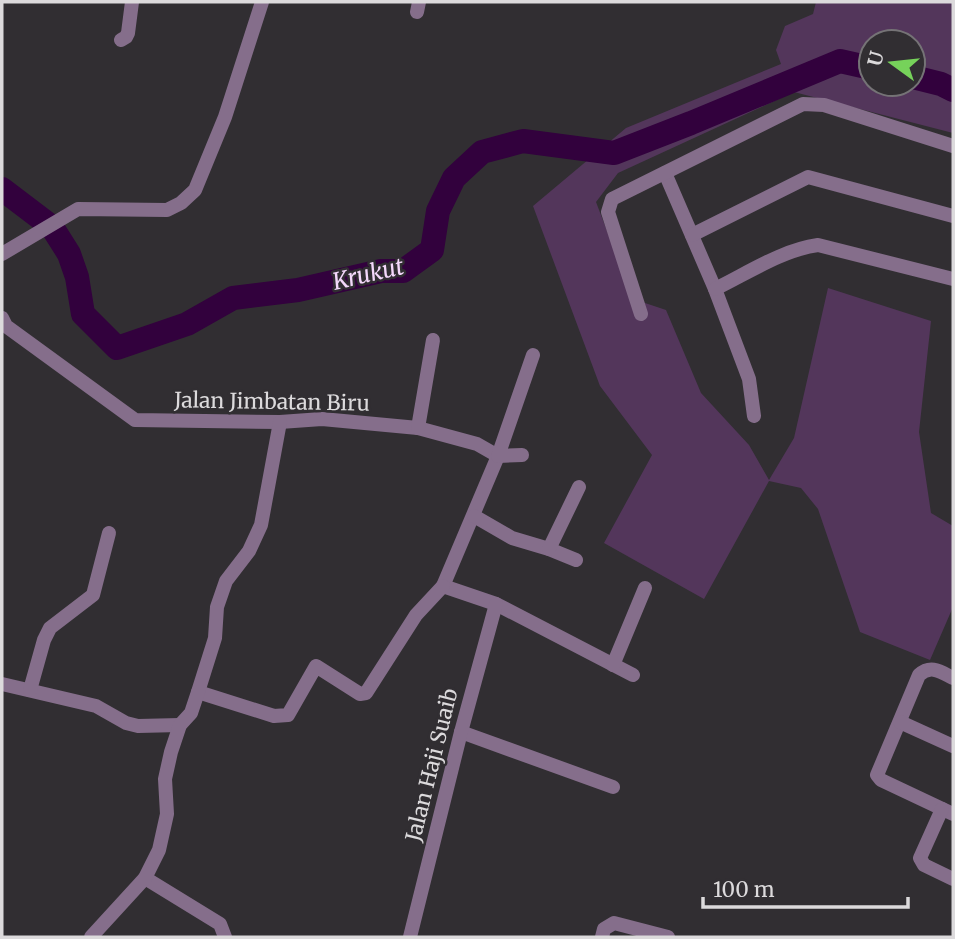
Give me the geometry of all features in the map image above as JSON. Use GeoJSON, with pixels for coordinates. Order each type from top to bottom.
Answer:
{"type":"FeatureCollection","features":[{"type":"Feature","properties":{"kind":"street"},"geometry":{"type":"LineString","coordinates":[[121,40],[128,33],[132,2]]}},
{"type":"Feature","properties":{"kind":"street"},"geometry":{"type":"LineString","coordinates":[[2,254],[78,209],[167,210],[195,190],[225,117],[261,2]]}},
{"type":"Feature","properties":{"kind":"street"},"geometry":{"type":"LineString","coordinates":[[641,314],[608,207],[612,199],[803,104],[824,105],[953,146]]}},
{"type":"Feature","properties":{"kind":"street"},"geometry":{"type":"LineString","coordinates":[[666,173],[749,379],[754,416]]}},
{"type":"Feature","properties":{"kind":"street"},"geometry":{"type":"LineString","coordinates":[[692,235],[808,177],[953,216]]}},
{"type":"Feature","properties":{"kind":"street"},"geometry":{"type":"LineString","coordinates":[[715,289],[786,254],[803,247],[818,245],[953,279]]}},
{"type":"Feature","properties":{"kind":"street","name":"Jalan Jimbatan Biru"},"geometry":{"type":"LineString","coordinates":[[2,318],[6,326],[135,421],[280,422],[322,419],[418,428],[477,444],[498,456]]}},
{"type":"Feature","properties":{"kind":"street"},"geometry":{"type":"LineString","coordinates":[[418,428],[433,340]]}},
{"type":"Feature","properties":{"kind":"street"},"geometry":{"type":"LineString","coordinates":[[198,692],[274,716],[288,715],[316,666],[360,694],[366,694],[416,615],[443,586],[498,456],[533,355]]}},
{"type":"Feature","properties":{"kind":"street"},"geometry":{"type":"LineString","coordinates":[[91,937],[145,878],[159,850],[167,814],[165,779],[180,725],[191,713],[198,692],[215,638],[217,607],[226,582],[249,551],[261,525],[280,422]]}},
{"type":"Feature","properties":{"kind":"street"},"geometry":{"type":"LineString","coordinates":[[498,456],[522,455]]}},
{"type":"Feature","properties":{"kind":"street"},"geometry":{"type":"LineString","coordinates":[[549,549],[579,487]]}},
{"type":"Feature","properties":{"kind":"street"},"geometry":{"type":"LineString","coordinates":[[474,516],[512,538],[549,549],[576,561]]}},
{"type":"Feature","properties":{"kind":"street"},"geometry":{"type":"LineString","coordinates":[[30,690],[50,628],[93,595],[109,533]]}},
{"type":"Feature","properties":{"kind":"street"},"geometry":{"type":"LineString","coordinates":[[443,586],[496,604],[633,675]]}},
{"type":"Feature","properties":{"kind":"street"},"geometry":{"type":"LineString","coordinates":[[613,665],[645,588]]}},
{"type":"Feature","properties":{"kind":"street","name":"Jalan Haji Suaib"},"geometry":{"type":"LineString","coordinates":[[410,937],[496,604]]}},
{"type":"Feature","properties":{"kind":"street"},"geometry":{"type":"LineString","coordinates":[[953,678],[932,668],[923,671],[916,681],[877,772],[878,778],[948,811],[920,859],[924,865],[953,879]]}},
{"type":"Feature","properties":{"kind":"street"},"geometry":{"type":"LineString","coordinates":[[2,684],[96,706],[126,723],[138,726],[174,723],[180,725]]}},
{"type":"Feature","properties":{"kind":"street"},"geometry":{"type":"LineString","coordinates":[[900,722],[953,746]]}},
{"type":"Feature","properties":{"kind":"street"},"geometry":{"type":"LineString","coordinates":[[461,732],[613,786]]}},
{"type":"Feature","properties":{"kind":"street"},"geometry":{"type":"LineString","coordinates":[[145,878],[220,924],[225,937]]}},
{"type":"Feature","properties":{"kind":"street"},"geometry":{"type":"LineString","coordinates":[[602,937],[604,929],[614,923],[668,937]]}},
{"type":"Feature","properties":{"kind":"shaded area"},"geometry":{"type":"Polygon","coordinates":[[[816,2],[953,2],[953,133],[794,92],[618,173],[596,202],[633,299],[666,310],[701,393],[749,445],[769,480],[794,438],[828,288],[931,321],[919,432],[931,513],[953,526],[953,607],[930,660],[860,632],[818,509],[801,488],[769,481],[704,599],[604,543],[652,455],[600,386],[533,206],[626,128],[781,64],[776,50],[785,26],[813,14],[816,2]]]}},
{"type":"Feature","properties":{"kind":"waterway","name":"Krukut"},"geometry":{"type":"LineString","coordinates":[[2,189],[52,227],[69,254],[77,277],[83,314],[117,348],[187,324],[233,298],[298,290],[381,271],[403,271],[432,250],[438,211],[454,178],[482,152],[523,141],[614,153],[840,61],[857,65]]}},
{"type":"Feature","properties":{"kind":"waterway","name":"Krukut"},"geometry":{"type":"LineString","coordinates":[[927,80],[953,90]]}}]}
